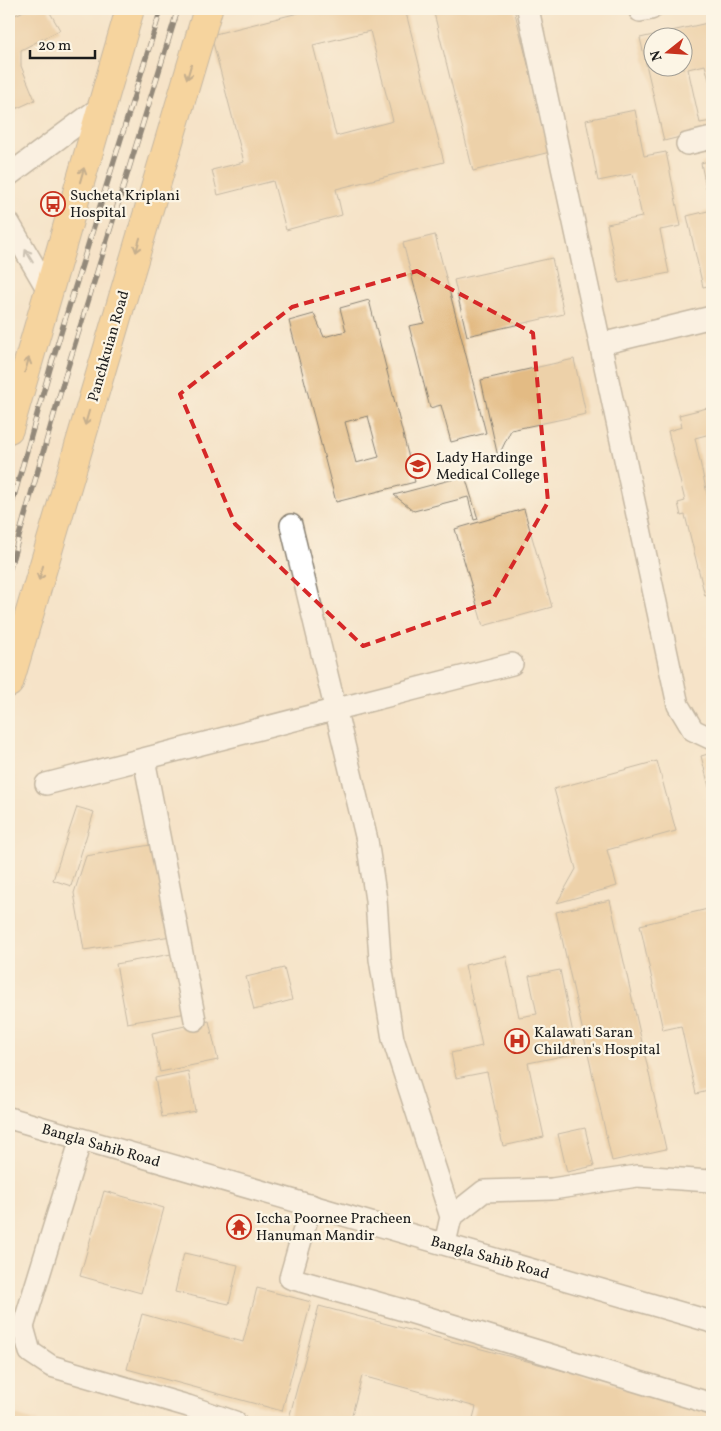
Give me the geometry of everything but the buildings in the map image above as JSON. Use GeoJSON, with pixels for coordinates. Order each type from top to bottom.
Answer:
{"type":"FeatureCollection","features":[{"type":"Feature","properties":{"kind":"main road"},"geometry":{"type":"LineString","coordinates":[[9,428],[130,9]]}},
{"type":"Feature","properties":{"kind":"main road","name":"Panchkuian Road"},"geometry":{"type":"LineString","coordinates":[[9,683],[208,9]]}},
{"type":"Feature","properties":{"kind":"street"},"geometry":{"type":"LineString","coordinates":[[528,9],[678,705],[692,730],[712,739]]}},
{"type":"Feature","properties":{"kind":"street"},"geometry":{"type":"LineString","coordinates":[[9,175],[102,106]]}},
{"type":"Feature","properties":{"kind":"street"},"geometry":{"type":"LineString","coordinates":[[687,144],[712,138]]}},
{"type":"Feature","properties":{"kind":"street"},"geometry":{"type":"LineString","coordinates":[[9,223],[48,290]]}},
{"type":"Feature","properties":{"kind":"street"},"geometry":{"type":"LineString","coordinates":[[601,344],[712,317]]}},
{"type":"Feature","properties":{"kind":"street"},"geometry":{"type":"LineString","coordinates":[[291,525],[367,840],[376,900],[380,959],[393,1039],[451,1217],[445,1243]]}},
{"type":"Feature","properties":{"kind":"street"},"geometry":{"type":"LineString","coordinates":[[46,784],[512,664]]}},
{"type":"Feature","properties":{"kind":"street"},"geometry":{"type":"LineString","coordinates":[[144,759],[195,1020]]}},
{"type":"Feature","properties":{"kind":"street","name":"Bangla Sahib Road"},"geometry":{"type":"LineString","coordinates":[[9,1118],[712,1322]]}},
{"type":"Feature","properties":{"kind":"street"},"geometry":{"type":"LineString","coordinates":[[81,1139],[23,1327],[30,1352],[51,1366],[186,1414],[235,1422]]}},
{"type":"Feature","properties":{"kind":"street"},"geometry":{"type":"LineString","coordinates":[[451,1217],[484,1191],[552,1189],[636,1176],[710,1181],[712,1179]]}},
{"type":"Feature","properties":{"kind":"street"},"geometry":{"type":"LineString","coordinates":[[311,1205],[290,1278],[403,1310],[712,1404]]}},
{"type":"Feature","properties":{"kind":"highlighted area"},"geometry":{"type":"Polygon","coordinates":[[[417,271],[533,333],[548,502],[492,601],[363,646],[235,524],[180,394],[292,307],[417,271]]]}},
{"type":"Feature","properties":{"kind":"railway"},"geometry":{"type":"LineString","coordinates":[[9,514],[51,365],[161,9]]}},
{"type":"Feature","properties":{"kind":"railway"},"geometry":{"type":"LineString","coordinates":[[9,571],[66,373],[178,9]]}},
{"type":"Feature","properties":{"kind":"place","name":"Sucheta Kriplani Hospital"},"geometry":{"type":"Point","coordinates":[53,204]}},
{"type":"Feature","properties":{"kind":"place","name":"Lady Hardinge Medical College"},"geometry":{"type":"Point","coordinates":[418,466]}},
{"type":"Feature","properties":{"kind":"place","name":"Kalawati Saran Children's Hospital"},"geometry":{"type":"Point","coordinates":[517,1041]}},
{"type":"Feature","properties":{"kind":"place","name":"Iccha Poornee Pracheen Hanuman Mandir"},"geometry":{"type":"Point","coordinates":[239,1227]}}]}
